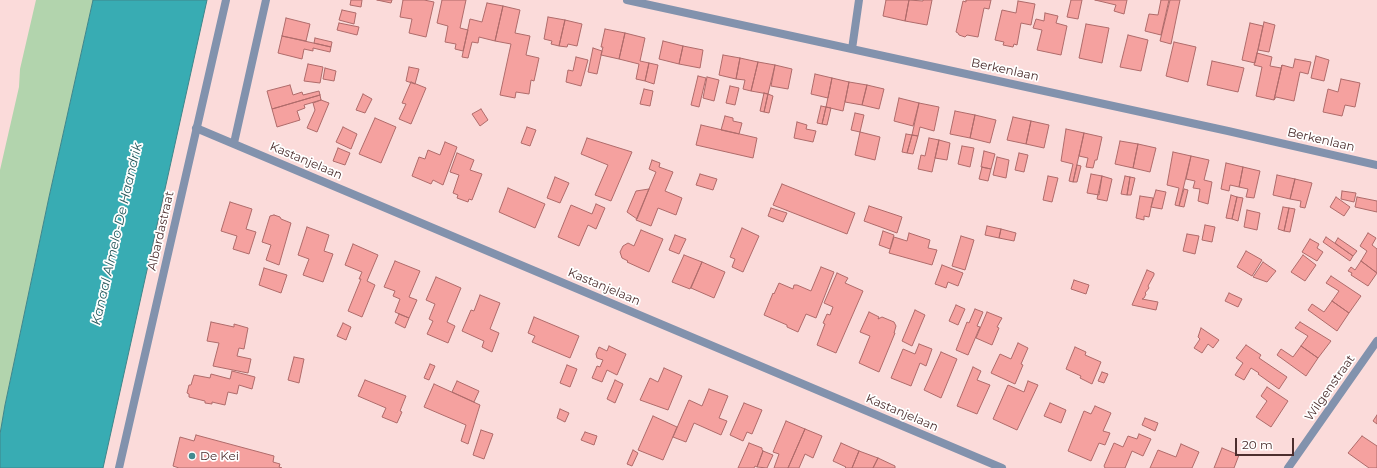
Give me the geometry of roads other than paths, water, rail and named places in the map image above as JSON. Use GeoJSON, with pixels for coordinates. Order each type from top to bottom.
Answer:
{"type":"FeatureCollection","features":[{"type":"Feature","properties":{"kind":"street","name":"Albardastraat"},"geometry":{"type":"LineString","coordinates":[[120,468],[226,0]]}},
{"type":"Feature","properties":{"kind":"street"},"geometry":{"type":"LineString","coordinates":[[234,143],[266,0]]}},
{"type":"Feature","properties":{"kind":"street","name":"Berkenlaan"},"geometry":{"type":"LineString","coordinates":[[627,0],[1228,130],[1377,165]]}},
{"type":"Feature","properties":{"kind":"street"},"geometry":{"type":"LineString","coordinates":[[852,49],[858,0]]}},
{"type":"Feature","properties":{"kind":"street","name":"Kastanjelaan"},"geometry":{"type":"LineString","coordinates":[[196,128],[1002,468]]}},
{"type":"Feature","properties":{"kind":"street","name":"Wilgenstraat"},"geometry":{"type":"LineString","coordinates":[[1288,468],[1377,341]]}},
{"type":"Feature","properties":{"kind":"water","name":"Kanaal Almelo-De Haandrik"},"geometry":{"type":"Polygon","coordinates":[[[93,0],[207,0],[103,468],[0,468],[0,434],[5,405],[93,0]]]}},
{"type":"Feature","properties":{"kind":"place","name":"De Kei"},"geometry":{"type":"Point","coordinates":[192,456]}}]}
